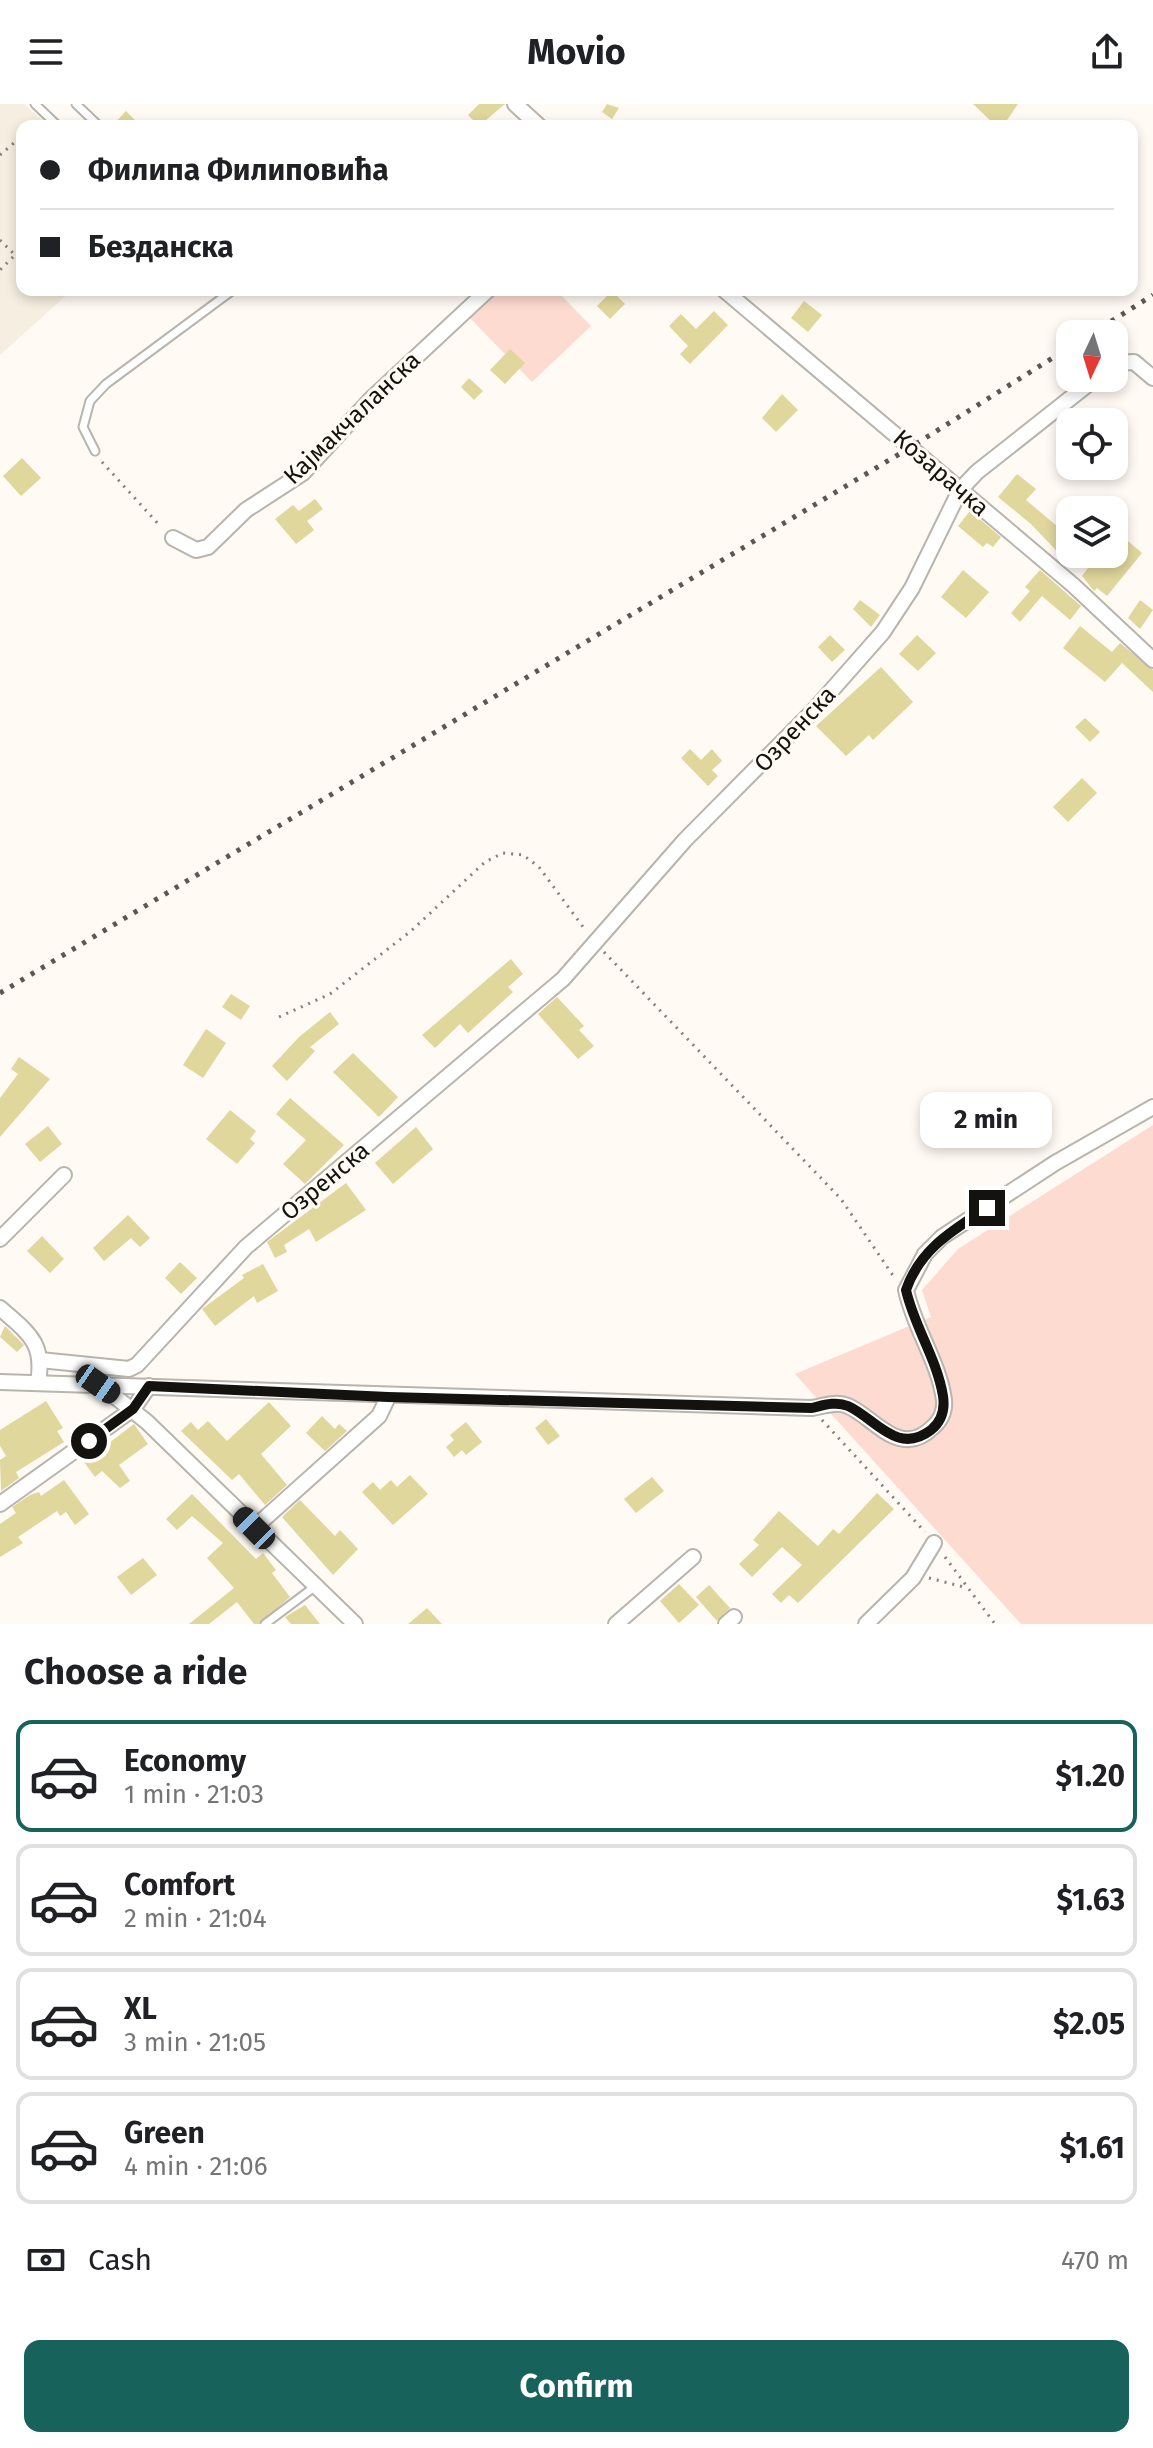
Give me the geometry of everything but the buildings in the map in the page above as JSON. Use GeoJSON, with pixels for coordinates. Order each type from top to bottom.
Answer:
{"type":"FeatureCollection","features":[{"type":"Feature","properties":{"kind":"street"},"geometry":{"type":"LineString","coordinates":[[515,104],[532,120]]}},
{"type":"Feature","properties":{"kind":"street","name":"Кајмакчаланска"},"geometry":{"type":"LineString","coordinates":[[173,538],[196,550],[208,547],[246,510],[303,473],[371,399],[482,296]]}},
{"type":"Feature","properties":{"kind":"street","name":"Козарачка"},"geometry":{"type":"LineString","coordinates":[[731,296],[1073,585],[1153,660]]}},
{"type":"Feature","properties":{"kind":"street"},"geometry":{"type":"LineString","coordinates":[[1128,362],[1134,362],[1153,378]]}},
{"type":"Feature","properties":{"kind":"street"},"geometry":{"type":"LineString","coordinates":[[960,490],[977,472],[1078,392]]}},
{"type":"Feature","properties":{"kind":"street","name":"Озренска"},"geometry":{"type":"LineString","coordinates":[[40,1360],[129,1369],[137,1365],[246,1247],[563,979],[594,941],[883,632],[912,588],[960,490]]}},
{"type":"Feature","properties":{"kind":"street"},"geometry":{"type":"LineString","coordinates":[[0,1382],[388,1397],[812,1408],[834,1403],[848,1406],[879,1430],[905,1437],[922,1435],[936,1425],[943,1411],[942,1391],[906,1290],[925,1254],[942,1237],[1055,1163],[1153,1107]]}},
{"type":"Feature","properties":{"kind":"street"},"geometry":{"type":"LineString","coordinates":[[0,1239],[64,1175]]}},
{"type":"Feature","properties":{"kind":"street"},"geometry":{"type":"LineString","coordinates":[[0,1308],[34,1338],[40,1360],[38,1383]]}},
{"type":"Feature","properties":{"kind":"street"},"geometry":{"type":"LineString","coordinates":[[98,1384],[133,1409],[355,1624]]}},
{"type":"Feature","properties":{"kind":"street"},"geometry":{"type":"LineString","coordinates":[[0,1504],[133,1409],[149,1386]]}},
{"type":"Feature","properties":{"kind":"street"},"geometry":{"type":"LineString","coordinates":[[254,1528],[379,1416],[388,1397]]}},
{"type":"Feature","properties":{"kind":"street"},"geometry":{"type":"LineString","coordinates":[[866,1624],[913,1578],[934,1543]]}},
{"type":"Feature","properties":{"kind":"street"},"geometry":{"type":"LineString","coordinates":[[616,1624],[693,1557]]}},
{"type":"Feature","properties":{"kind":"lane"},"geometry":{"type":"LineString","coordinates":[[35,104],[52,120]]}},
{"type":"Feature","properties":{"kind":"lane"},"geometry":{"type":"LineString","coordinates":[[76,104],[93,120]]}},
{"type":"Feature","properties":{"kind":"lane"},"geometry":{"type":"LineString","coordinates":[[95,451],[83,427],[90,401],[106,384],[225,296]]}},
{"type":"Feature","properties":{"kind":"lane"},"geometry":{"type":"LineString","coordinates":[[265,1624],[317,1585]]}},
{"type":"Feature","properties":{"kind":"path"},"geometry":{"type":"LineString","coordinates":[[0,155],[16,141]]}},
{"type":"Feature","properties":{"kind":"path"},"geometry":{"type":"LineString","coordinates":[[0,240],[15,255],[0,270]]}},
{"type":"Feature","properties":{"kind":"path"},"geometry":{"type":"LineString","coordinates":[[95,451],[127,493],[173,538]]}},
{"type":"Feature","properties":{"kind":"path"},"geometry":{"type":"LineString","coordinates":[[279,1017],[330,994],[411,931],[485,862],[503,853],[523,855],[539,867],[594,941],[788,1148],[841,1199],[906,1290]]}},
{"type":"Feature","properties":{"kind":"path"},"geometry":{"type":"LineString","coordinates":[[812,1408],[934,1543],[995,1624]]}},
{"type":"Feature","properties":{"kind":"path"},"geometry":{"type":"LineString","coordinates":[[913,1578],[946,1581],[968,1588]]}},
{"type":"Feature","properties":{"kind":"shaded area"},"geometry":{"type":"Polygon","coordinates":[[[0,104],[24,104],[42,120],[16,120],[16,296],[65,296],[0,355],[0,104]]]}},
{"type":"Feature","properties":{"kind":"shaded area"},"geometry":{"type":"Polygon","coordinates":[[[492,296],[562,296],[591,326],[532,382],[469,317],[492,296]]]}},
{"type":"Feature","properties":{"kind":"shaded area"},"geometry":{"type":"Polygon","coordinates":[[[1153,1125],[1153,1624],[1021,1624],[795,1374],[931,1317],[922,1290],[958,1249],[1153,1125]]]}},
{"type":"Feature","properties":{"kind":"railway"},"geometry":{"type":"LineString","coordinates":[[1113,320],[1153,295]]}},
{"type":"Feature","properties":{"kind":"railway"},"geometry":{"type":"LineString","coordinates":[[0,993],[911,447],[1056,356]]}},
{"type":"Feature","properties":{"kind":"route"},"geometry":{"type":"LineString","coordinates":[[89,1441],[133,1409],[149,1386],[388,1397],[812,1408],[834,1403],[848,1406],[886,1434],[905,1437],[922,1435],[941,1418],[944,1399],[906,1290],[925,1254],[942,1237],[987,1208]]}}]}
